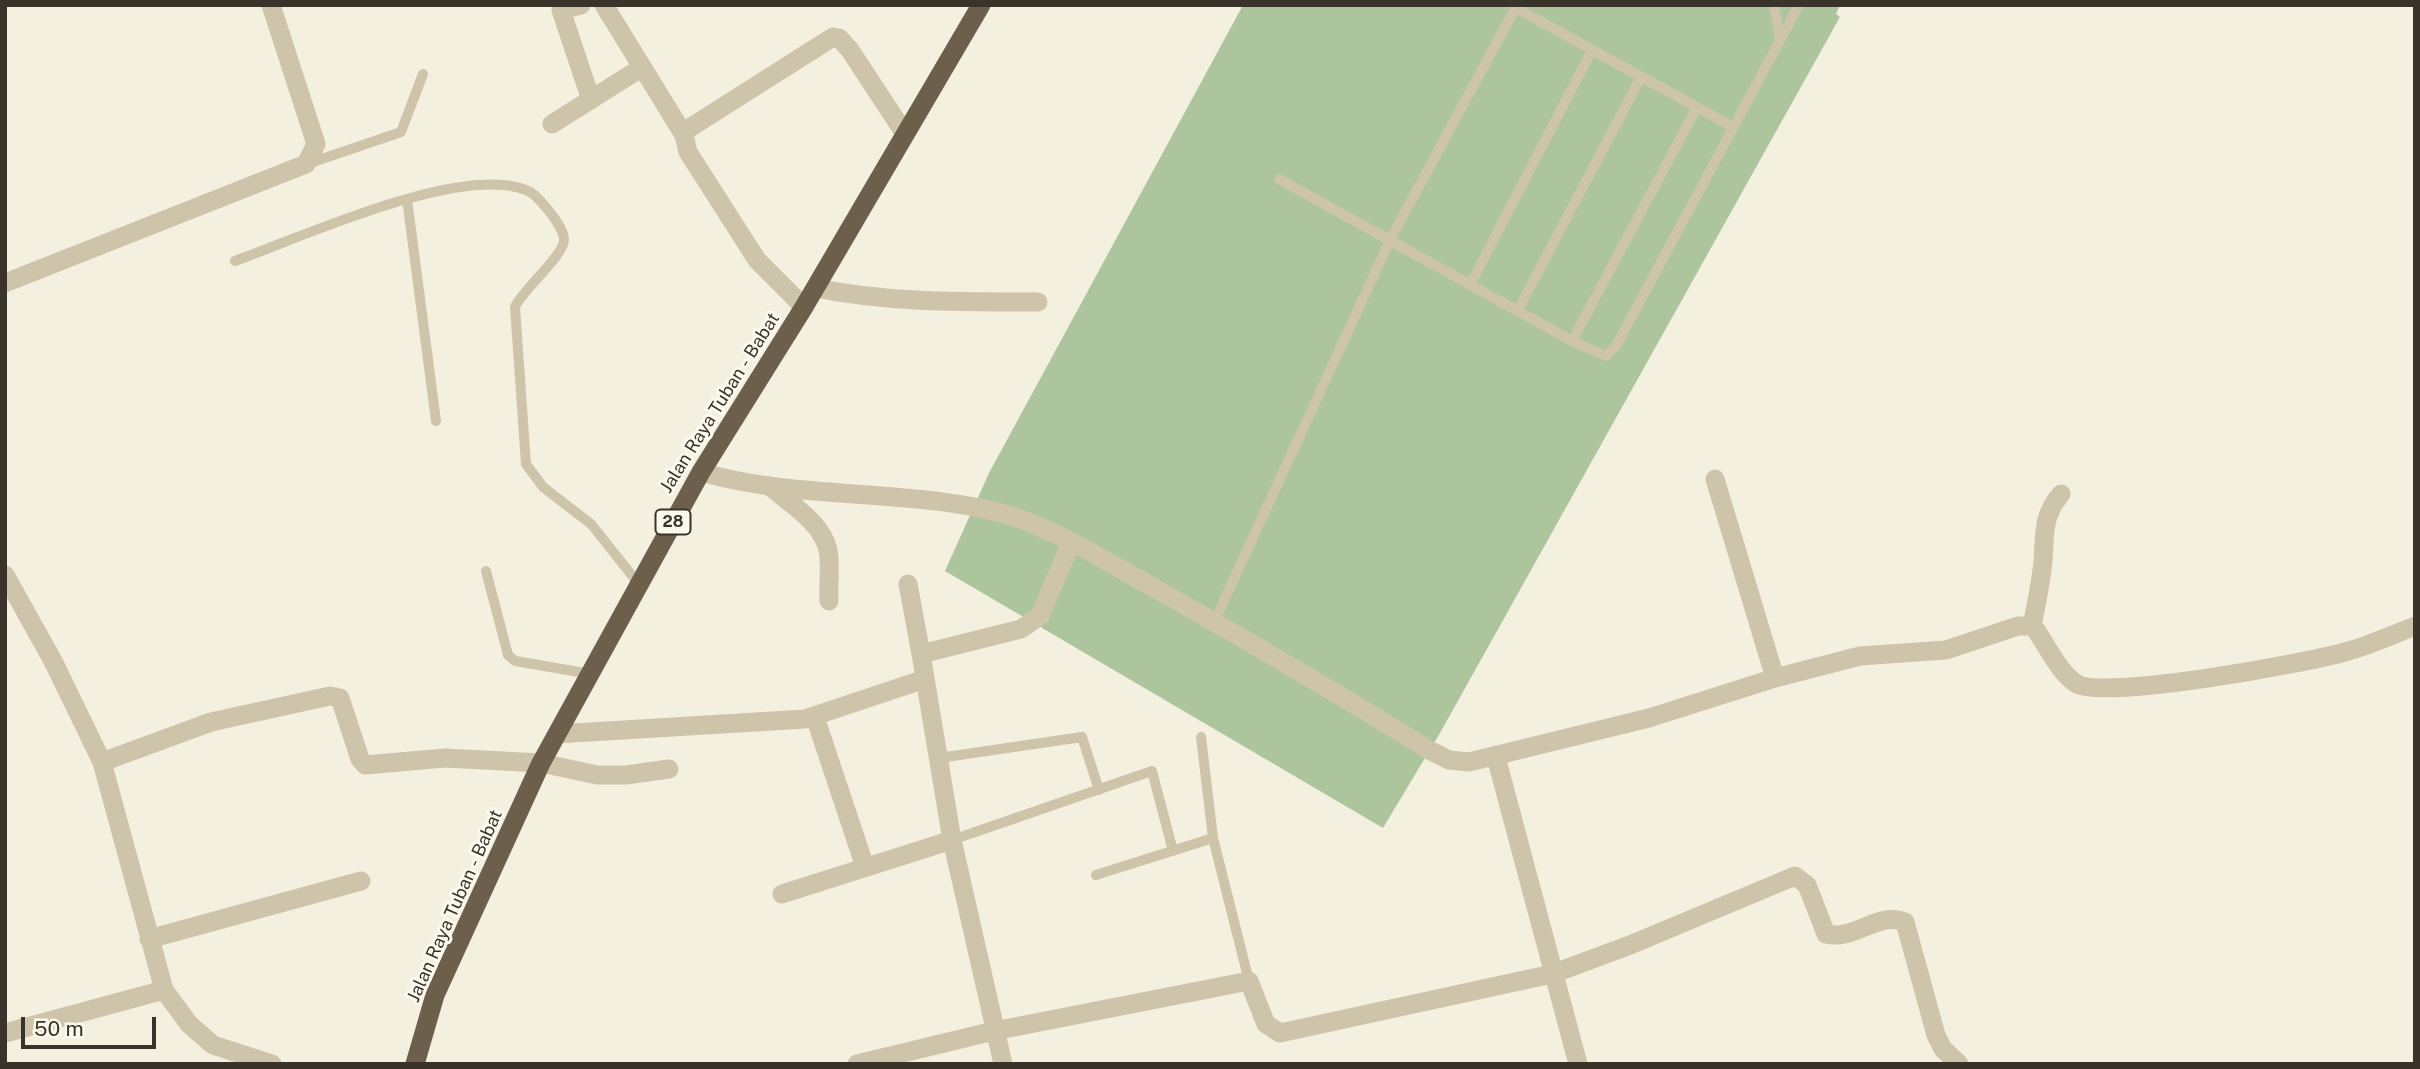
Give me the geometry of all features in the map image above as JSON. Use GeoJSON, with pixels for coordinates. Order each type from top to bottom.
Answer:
{"type":"FeatureCollection","features":[{"type":"Feature","properties":{"kind":"highway","name":"Jalan Raya Tuban - Babat"},"geometry":{"type":"LineString","coordinates":[[415,1064],[435,995],[541,763],[701,472],[816,288],[981,5]]}},
{"type":"Feature","properties":{"kind":"street"},"geometry":{"type":"LineString","coordinates":[[5,282],[306,164],[316,144],[271,5]]}},
{"type":"Feature","properties":{"kind":"street"},"geometry":{"type":"LineString","coordinates":[[581,5],[561,10],[591,100]]}},
{"type":"Feature","properties":{"kind":"street"},"geometry":{"type":"LineString","coordinates":[[604,5],[684,135],[688,152],[757,260],[804,307]]}},
{"type":"Feature","properties":{"kind":"street"},"geometry":{"type":"LineString","coordinates":[[684,135],[688,129],[833,37],[839,37],[850,50],[905,134]]}},
{"type":"Feature","properties":{"kind":"street"},"geometry":{"type":"LineString","coordinates":[[552,124],[641,68]]}},
{"type":"Feature","properties":{"kind":"street"},"geometry":{"type":"LineString","coordinates":[[816,288],[868,298],[918,302],[1038,302]]}},
{"type":"Feature","properties":{"kind":"street"},"geometry":{"type":"LineString","coordinates":[[701,472],[744,484],[772,488],[884,496],[991,510],[1071,542],[1214,622],[1449,760],[1469,762],[1496,757],[1649,718],[1775,678],[1860,656],[1946,650],[2018,626],[2032,626]]}},
{"type":"Feature","properties":{"kind":"street"},"geometry":{"type":"LineString","coordinates":[[1715,478],[1775,678]]}},
{"type":"Feature","properties":{"kind":"street"},"geometry":{"type":"LineString","coordinates":[[772,488],[814,524],[822,538],[828,550],[829,601]]}},
{"type":"Feature","properties":{"kind":"street"},"geometry":{"type":"LineString","coordinates":[[2061,494],[2048,512],[2043,527],[2043,561],[2032,626],[2066,676],[2076,683],[2115,690],[2302,663],[2348,652],[2415,626]]}},
{"type":"Feature","properties":{"kind":"street"},"geometry":{"type":"LineString","coordinates":[[921,654],[1021,629],[1035,621],[1071,542]]}},
{"type":"Feature","properties":{"kind":"street"},"geometry":{"type":"LineString","coordinates":[[5,575],[12,603],[102,762],[164,990],[189,1024],[213,1045],[239,1059],[272,1064]]}},
{"type":"Feature","properties":{"kind":"street"},"geometry":{"type":"LineString","coordinates":[[908,584],[952,840],[1003,1064]]}},
{"type":"Feature","properties":{"kind":"street"},"geometry":{"type":"LineString","coordinates":[[557,734],[815,717],[925,679]]}},
{"type":"Feature","properties":{"kind":"street"},"geometry":{"type":"LineString","coordinates":[[102,762],[211,722],[330,696],[340,698],[360,759],[365,765],[445,758],[541,763],[597,775],[626,775],[669,769]]}},
{"type":"Feature","properties":{"kind":"street"},"geometry":{"type":"LineString","coordinates":[[815,717],[865,867]]}},
{"type":"Feature","properties":{"kind":"street"},"geometry":{"type":"LineString","coordinates":[[1496,757],[1578,1064]]}},
{"type":"Feature","properties":{"kind":"street"},"geometry":{"type":"LineString","coordinates":[[782,894],[952,840]]}},
{"type":"Feature","properties":{"kind":"street"},"geometry":{"type":"LineString","coordinates":[[857,1064],[994,1031],[1250,981],[1266,1024],[1280,1033],[1552,974],[1630,946],[1795,876],[1807,885],[1826,934],[1837,937],[1887,919],[1905,922],[1936,1035],[1943,1049],[1959,1064]]}},
{"type":"Feature","properties":{"kind":"street"},"geometry":{"type":"LineString","coordinates":[[149,939],[361,881]]}},
{"type":"Feature","properties":{"kind":"street"},"geometry":{"type":"LineString","coordinates":[[5,1033],[164,990]]}},
{"type":"Feature","properties":{"kind":"lane"},"geometry":{"type":"LineString","coordinates":[[1773,5],[1780,39]]}},
{"type":"Feature","properties":{"kind":"lane"},"geometry":{"type":"LineString","coordinates":[[1279,178],[1572,341],[1602,355],[1612,351],[1799,5]]}},
{"type":"Feature","properties":{"kind":"lane"},"geometry":{"type":"LineString","coordinates":[[1214,622],[1391,238],[1517,7],[1733,127]]}},
{"type":"Feature","properties":{"kind":"lane"},"geometry":{"type":"LineString","coordinates":[[1471,283],[1592,50]]}},
{"type":"Feature","properties":{"kind":"lane"},"geometry":{"type":"LineString","coordinates":[[306,164],[401,132],[423,74]]}},
{"type":"Feature","properties":{"kind":"lane"},"geometry":{"type":"LineString","coordinates":[[1518,310],[1641,77]]}},
{"type":"Feature","properties":{"kind":"lane"},"geometry":{"type":"LineString","coordinates":[[1572,341],[1697,107]]}},
{"type":"Feature","properties":{"kind":"lane"},"geometry":{"type":"LineString","coordinates":[[235,261],[407,199],[480,185],[514,186],[530,191],[559,226],[564,239],[562,249],[521,293],[515,307],[526,464],[544,487],[591,524],[638,583]]}},
{"type":"Feature","properties":{"kind":"lane"},"geometry":{"type":"LineString","coordinates":[[407,199],[436,421]]}},
{"type":"Feature","properties":{"kind":"lane"},"geometry":{"type":"LineString","coordinates":[[486,571],[508,655],[515,661],[591,674]]}},
{"type":"Feature","properties":{"kind":"lane"},"geometry":{"type":"LineString","coordinates":[[939,758],[1082,737],[1099,790]]}},
{"type":"Feature","properties":{"kind":"lane"},"geometry":{"type":"LineString","coordinates":[[1201,737],[1213,838],[1250,981]]}},
{"type":"Feature","properties":{"kind":"lane"},"geometry":{"type":"LineString","coordinates":[[952,840],[1152,771],[1173,851]]}},
{"type":"Feature","properties":{"kind":"lane"},"geometry":{"type":"LineString","coordinates":[[1096,875],[1213,838]]}},
{"type":"Feature","properties":{"kind":"green space"},"geometry":{"type":"Polygon","coordinates":[[[1243,5],[1840,5],[1836,14],[1840,17],[1440,733],[1383,828],[945,571],[989,473],[1243,5]]]}}]}
